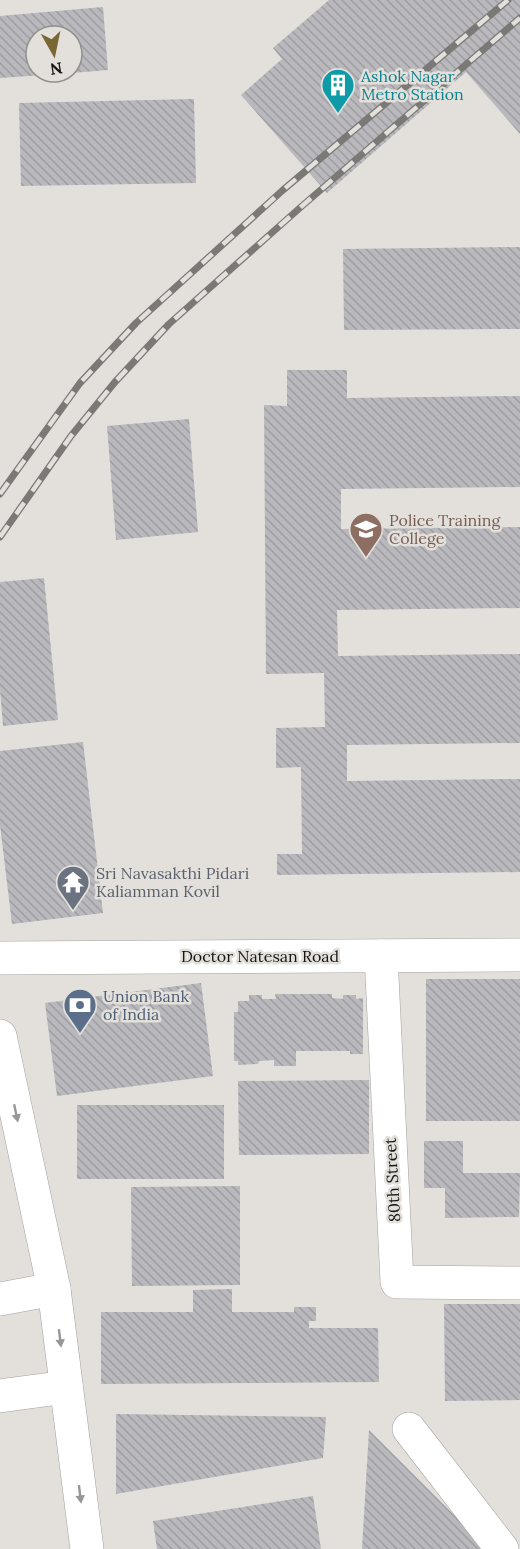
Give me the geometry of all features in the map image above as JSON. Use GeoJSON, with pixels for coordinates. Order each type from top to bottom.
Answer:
{"type":"FeatureCollection","features":[{"type":"Feature","properties":{"kind":"street","name":"Doctor Natesan Road"},"geometry":{"type":"LineString","coordinates":[[0,958],[520,955]]}},
{"type":"Feature","properties":{"kind":"street","name":"80th Street"},"geometry":{"type":"LineString","coordinates":[[381,956],[397,1282],[520,1283]]}},
{"type":"Feature","properties":{"kind":"street"},"geometry":{"type":"LineString","coordinates":[[0,1036],[54,1289],[87,1549]]}},
{"type":"Feature","properties":{"kind":"street"},"geometry":{"type":"LineString","coordinates":[[0,1299],[54,1289]]}},
{"type":"Feature","properties":{"kind":"street"},"geometry":{"type":"LineString","coordinates":[[0,1396],[66,1387]]}},
{"type":"Feature","properties":{"kind":"street"},"geometry":{"type":"LineString","coordinates":[[409,1429],[502,1549]]}},
{"type":"Feature","properties":{"kind":"building","name":"Ashok Nagar Metro Station"},"geometry":{"type":"Polygon","coordinates":[[[329,0],[520,0],[520,134],[466,72],[327,193],[241,95],[282,59],[273,48],[329,0]]]}},
{"type":"Feature","properties":{"kind":"building"},"geometry":{"type":"Polygon","coordinates":[[[103,7],[108,70],[84,72],[84,24],[24,24],[24,76],[0,78],[0,16],[103,7]]]}},
{"type":"Feature","properties":{"kind":"building"},"geometry":{"type":"Polygon","coordinates":[[[194,99],[196,183],[21,186],[19,103],[194,99]]]}},
{"type":"Feature","properties":{"kind":"building"},"geometry":{"type":"Polygon","coordinates":[[[520,247],[520,329],[344,330],[343,249],[520,247]]]}},
{"type":"Feature","properties":{"kind":"building"},"geometry":{"type":"Polygon","coordinates":[[[287,370],[347,370],[347,398],[520,396],[520,487],[341,489],[341,529],[520,527],[520,608],[337,610],[338,656],[520,654],[520,743],[347,745],[347,781],[520,779],[520,872],[277,875],[277,854],[302,854],[301,767],[276,768],[276,728],[325,727],[324,673],[266,674],[264,405],[287,406],[287,370]]]}},
{"type":"Feature","properties":{"kind":"building"},"geometry":{"type":"Polygon","coordinates":[[[189,419],[198,532],[116,540],[107,426],[189,419]]]}},
{"type":"Feature","properties":{"kind":"building"},"geometry":{"type":"Polygon","coordinates":[[[44,578],[58,720],[3,726],[0,690],[0,582],[44,578]]]}},
{"type":"Feature","properties":{"kind":"building"},"geometry":{"type":"Polygon","coordinates":[[[83,742],[103,913],[12,924],[0,825],[0,751],[83,742]]]}},
{"type":"Feature","properties":{"kind":"building"},"geometry":{"type":"Polygon","coordinates":[[[426,979],[520,979],[520,1121],[426,1121],[426,979]]]}},
{"type":"Feature","properties":{"kind":"building"},"geometry":{"type":"Polygon","coordinates":[[[201,983],[213,1076],[57,1096],[45,1003],[201,983]]]}},
{"type":"Feature","properties":{"kind":"building"},"geometry":{"type":"Polygon","coordinates":[[[275,994],[332,994],[332,998],[343,999],[343,995],[356,995],[356,999],[363,998],[363,1054],[350,1054],[350,1051],[296,1051],[296,1066],[274,1066],[274,1060],[238,1065],[238,1061],[234,1061],[234,1012],[238,1012],[238,1001],[249,1001],[249,995],[262,995],[262,999],[276,999],[275,994]]]}},
{"type":"Feature","properties":{"kind":"building"},"geometry":{"type":"Polygon","coordinates":[[[369,1080],[369,1154],[239,1155],[238,1081],[369,1080]]]}},
{"type":"Feature","properties":{"kind":"building"},"geometry":{"type":"Polygon","coordinates":[[[77,1105],[224,1105],[224,1179],[77,1179],[77,1105]]]}},
{"type":"Feature","properties":{"kind":"building"},"geometry":{"type":"Polygon","coordinates":[[[424,1141],[463,1141],[463,1173],[520,1173],[519,1217],[445,1218],[445,1188],[424,1188],[424,1141]]]}},
{"type":"Feature","properties":{"kind":"building"},"geometry":{"type":"Polygon","coordinates":[[[240,1186],[240,1285],[132,1286],[131,1187],[240,1186]]]}},
{"type":"Feature","properties":{"kind":"building"},"geometry":{"type":"Polygon","coordinates":[[[232,1289],[232,1312],[294,1312],[294,1307],[316,1307],[316,1321],[309,1321],[309,1328],[378,1328],[379,1382],[101,1384],[101,1312],[193,1312],[193,1290],[232,1289]]]}},
{"type":"Feature","properties":{"kind":"building"},"geometry":{"type":"Polygon","coordinates":[[[444,1304],[520,1304],[520,1400],[445,1401],[444,1304]]]}},
{"type":"Feature","properties":{"kind":"building"},"geometry":{"type":"Polygon","coordinates":[[[116,1414],[326,1417],[323,1458],[116,1494],[116,1414]]]}},
{"type":"Feature","properties":{"kind":"building"},"geometry":{"type":"Polygon","coordinates":[[[369,1430],[485,1546],[484,1549],[362,1549],[369,1430]]]}},
{"type":"Feature","properties":{"kind":"building"},"geometry":{"type":"Polygon","coordinates":[[[313,1496],[321,1549],[157,1549],[153,1521],[313,1496]]]}},
{"type":"Feature","properties":{"kind":"railway"},"geometry":{"type":"LineString","coordinates":[[0,494],[80,383],[136,323],[283,190],[508,0]]}},
{"type":"Feature","properties":{"kind":"railway"},"geometry":{"type":"LineString","coordinates":[[0,537],[71,436],[115,382],[169,324],[520,18]]}},
{"type":"Feature","properties":{"kind":"place","name":"Ashok Nagar Metro Station"},"geometry":{"type":"Point","coordinates":[338,114]}},
{"type":"Feature","properties":{"kind":"place","name":"Police Training College"},"geometry":{"type":"Point","coordinates":[366,558]}},
{"type":"Feature","properties":{"kind":"place","name":"Sri Navasakthi Pidari Kaliamman Kovil"},"geometry":{"type":"Point","coordinates":[73,911]}},
{"type":"Feature","properties":{"kind":"place","name":"Union Bank of India"},"geometry":{"type":"Point","coordinates":[80,1034]}}]}
